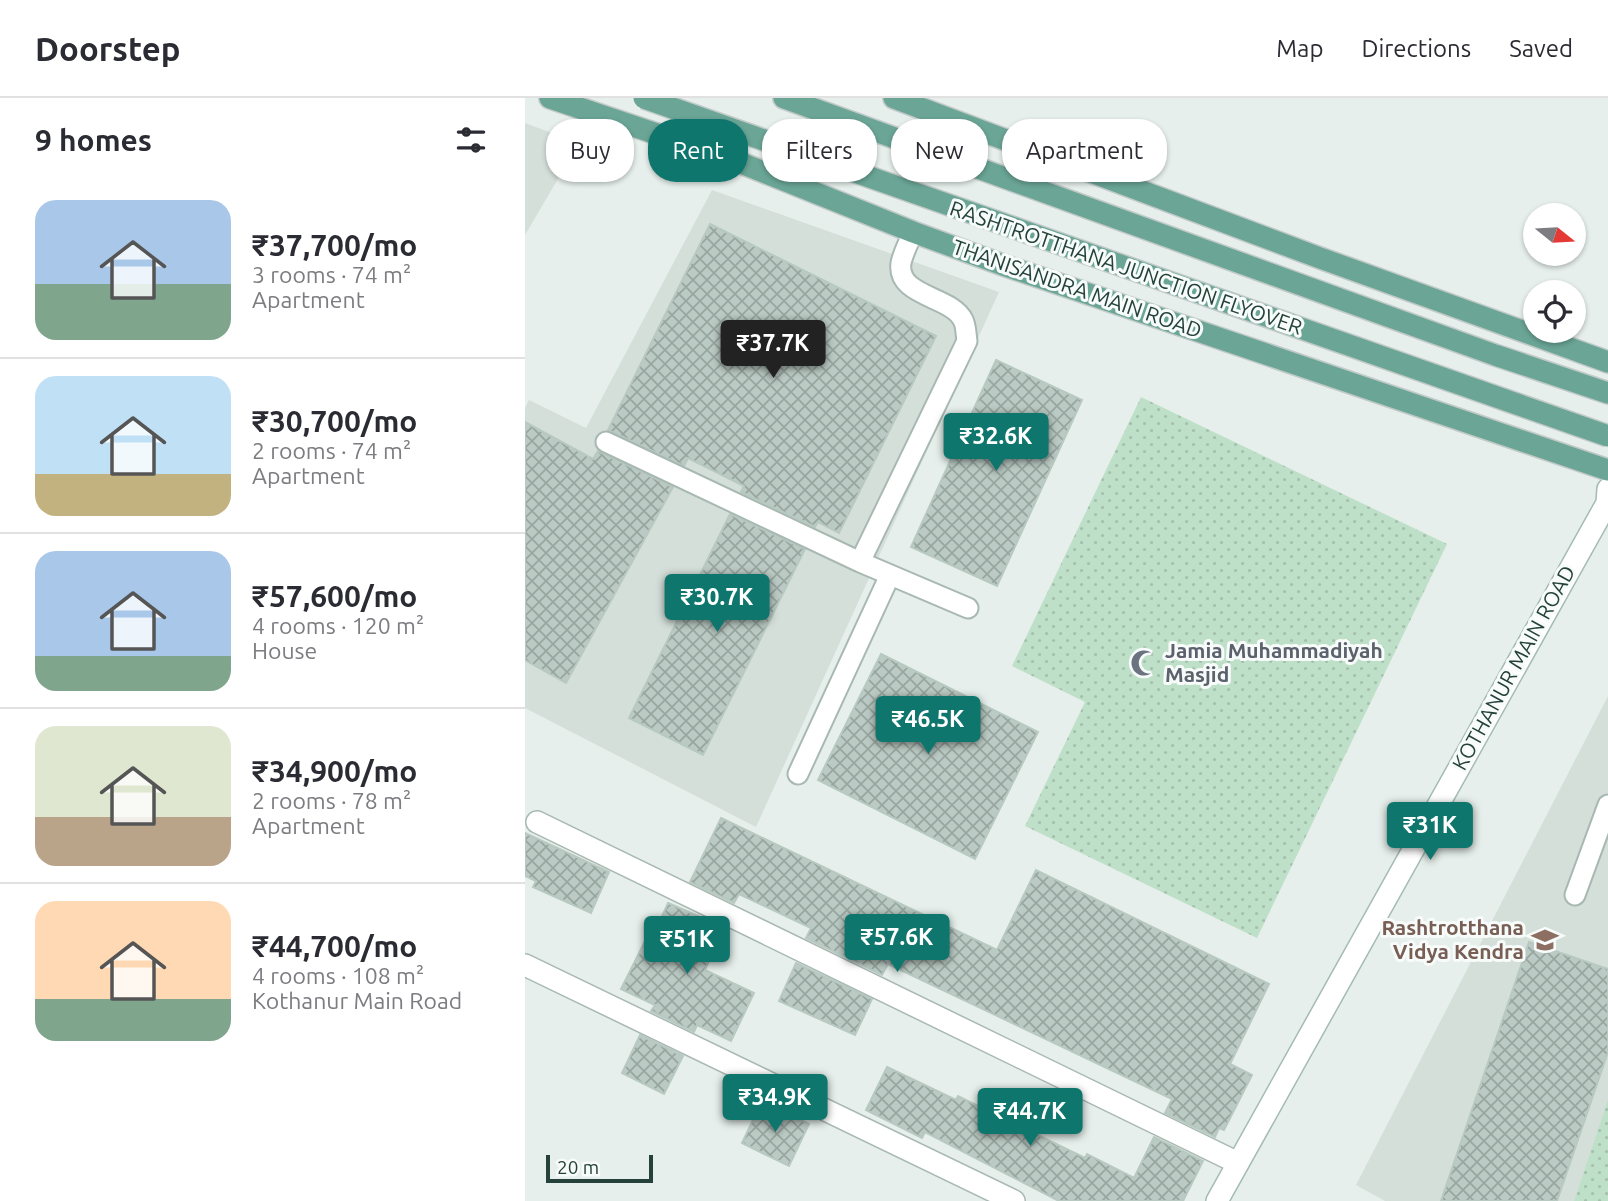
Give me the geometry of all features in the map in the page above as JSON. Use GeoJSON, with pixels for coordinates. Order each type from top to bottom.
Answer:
{"type":"FeatureCollection","features":[{"type":"Feature","properties":{"kind":"main road","name":"THANISANDRA MAIN ROAD"},"geometry":{"type":"LineString","coordinates":[[549,98],[648,130]]}},
{"type":"Feature","properties":{"kind":"main road","name":"RASHTROTTHANA JUNCTION FLYOVER"},"geometry":{"type":"LineString","coordinates":[[644,98],[1608,436]]}},
{"type":"Feature","properties":{"kind":"main road"},"geometry":{"type":"LineString","coordinates":[[679,119],[686,98]]}},
{"type":"Feature","properties":{"kind":"main road","name":"RASHTROTTHANA JUNCTION FLYOVER"},"geometry":{"type":"LineString","coordinates":[[784,98],[1481,351],[1608,393]]}},
{"type":"Feature","properties":{"kind":"main road"},"geometry":{"type":"LineString","coordinates":[[894,98],[1608,362]]}},
{"type":"Feature","properties":{"kind":"main road","name":"THANISANDRA MAIN ROAD"},"geometry":{"type":"LineString","coordinates":[[748,168],[913,232],[1608,470]]}},
{"type":"Feature","properties":{"kind":"main road"},"geometry":{"type":"LineString","coordinates":[[1580,352],[1608,355]]}},
{"type":"Feature","properties":{"kind":"street","name":"KOTHANUR MAIN ROAD"},"geometry":{"type":"LineString","coordinates":[[1217,1201],[1608,498]]}},
{"type":"Feature","properties":{"kind":"street"},"geometry":{"type":"LineString","coordinates":[[537,822],[1238,1163]]}},
{"type":"Feature","properties":{"kind":"street"},"geometry":{"type":"LineString","coordinates":[[525,965],[1014,1201]]}},
{"type":"Feature","properties":{"kind":"lane"},"geometry":{"type":"LineString","coordinates":[[860,562],[967,341],[964,320],[956,310],[910,286],[905,278],[901,266],[913,232]]}},
{"type":"Feature","properties":{"kind":"lane"},"geometry":{"type":"LineString","coordinates":[[606,442],[860,562],[968,608]]}},
{"type":"Feature","properties":{"kind":"lane"},"geometry":{"type":"LineString","coordinates":[[798,775],[890,575]]}},
{"type":"Feature","properties":{"kind":"lane"},"geometry":{"type":"LineString","coordinates":[[1575,895],[1608,805]]}},
{"type":"Feature","properties":{"kind":"shaded area"},"geometry":{"type":"Polygon","coordinates":[[[525,123],[546,131],[546,182],[556,182],[525,235],[525,123]]]}},
{"type":"Feature","properties":{"kind":"shaded area"},"geometry":{"type":"Polygon","coordinates":[[[712,190],[999,292],[756,827],[525,708],[525,408],[529,400],[586,428],[712,190]]]}},
{"type":"Feature","properties":{"kind":"shaded area","name":"Rashtrotthana Vidya Kendra"},"geometry":{"type":"Polygon","coordinates":[[[1608,696],[1608,1201],[1385,1201],[1356,1185],[1608,696]]]}},
{"type":"Feature","properties":{"kind":"green space"},"geometry":{"type":"Polygon","coordinates":[[[1141,397],[1447,544],[1257,938],[1025,826],[1085,702],[1012,666],[1141,397]]]}},
{"type":"Feature","properties":{"kind":"green space"},"geometry":{"type":"Polygon","coordinates":[[[1608,1100],[1608,1201],[1574,1201],[1608,1100]]]}},
{"type":"Feature","properties":{"kind":"building"},"geometry":{"type":"Polygon","coordinates":[[[710,224],[936,336],[839,533],[818,522],[815,527],[741,492],[744,486],[688,458],[684,466],[608,430],[710,224]]]}},
{"type":"Feature","properties":{"kind":"building"},"geometry":{"type":"Polygon","coordinates":[[[996,360],[1082,400],[997,586],[911,547],[996,360]]]}},
{"type":"Feature","properties":{"kind":"building"},"geometry":{"type":"Polygon","coordinates":[[[525,422],[593,459],[598,451],[673,487],[566,683],[525,660],[525,422]]]}},
{"type":"Feature","properties":{"kind":"building"},"geometry":{"type":"Polygon","coordinates":[[[730,514],[805,549],[703,755],[629,718],[730,514]]]}},
{"type":"Feature","properties":{"kind":"building"},"geometry":{"type":"Polygon","coordinates":[[[881,654],[1038,732],[975,859],[818,780],[881,654]]]}},
{"type":"Feature","properties":{"kind":"building"},"geometry":{"type":"Polygon","coordinates":[[[721,818],[997,950],[1036,870],[1269,984],[1230,1064],[1252,1075],[1224,1130],[1219,1128],[1215,1137],[1165,1113],[1172,1099],[888,964],[882,975],[806,938],[811,928],[739,894],[734,903],[690,882],[721,818]]]}},
{"type":"Feature","properties":{"kind":"building"},"geometry":{"type":"Polygon","coordinates":[[[525,833],[609,872],[591,913],[533,887],[536,881],[525,876],[525,833]]]}},
{"type":"Feature","properties":{"kind":"building"},"geometry":{"type":"Polygon","coordinates":[[[668,903],[724,927],[705,970],[754,993],[731,1041],[697,1025],[694,1032],[651,1011],[655,1005],[621,989],[645,941],[650,943],[668,903]]]}},
{"type":"Feature","properties":{"kind":"building"},"geometry":{"type":"Polygon","coordinates":[[[1529,942],[1608,969],[1608,1052],[1557,1201],[1441,1201],[1529,942]]]}},
{"type":"Feature","properties":{"kind":"building"},"geometry":{"type":"Polygon","coordinates":[[[796,963],[872,999],[855,1035],[779,1001],[796,963]]]}},
{"type":"Feature","properties":{"kind":"building"},"geometry":{"type":"Polygon","coordinates":[[[640,1035],[683,1056],[664,1094],[622,1073],[640,1035]]]}},
{"type":"Feature","properties":{"kind":"building"},"geometry":{"type":"Polygon","coordinates":[[[887,1067],[956,1100],[958,1096],[1085,1158],[1087,1154],[1134,1178],[1154,1137],[1203,1161],[1183,1201],[1059,1201],[925,1132],[922,1138],[866,1110],[887,1067]]]}},
{"type":"Feature","properties":{"kind":"building"},"geometry":{"type":"Polygon","coordinates":[[[762,1101],[809,1124],[789,1166],[742,1143],[762,1101]]]}},
{"type":"Feature","properties":{"kind":"place","name":"Jamia Muhammadiyah Masjid"},"geometry":{"type":"Point","coordinates":[1144,663]}},
{"type":"Feature","properties":{"kind":"place","name":"Rashtrotthana Vidya Kendra"},"geometry":{"type":"Point","coordinates":[1545,940]}}]}
